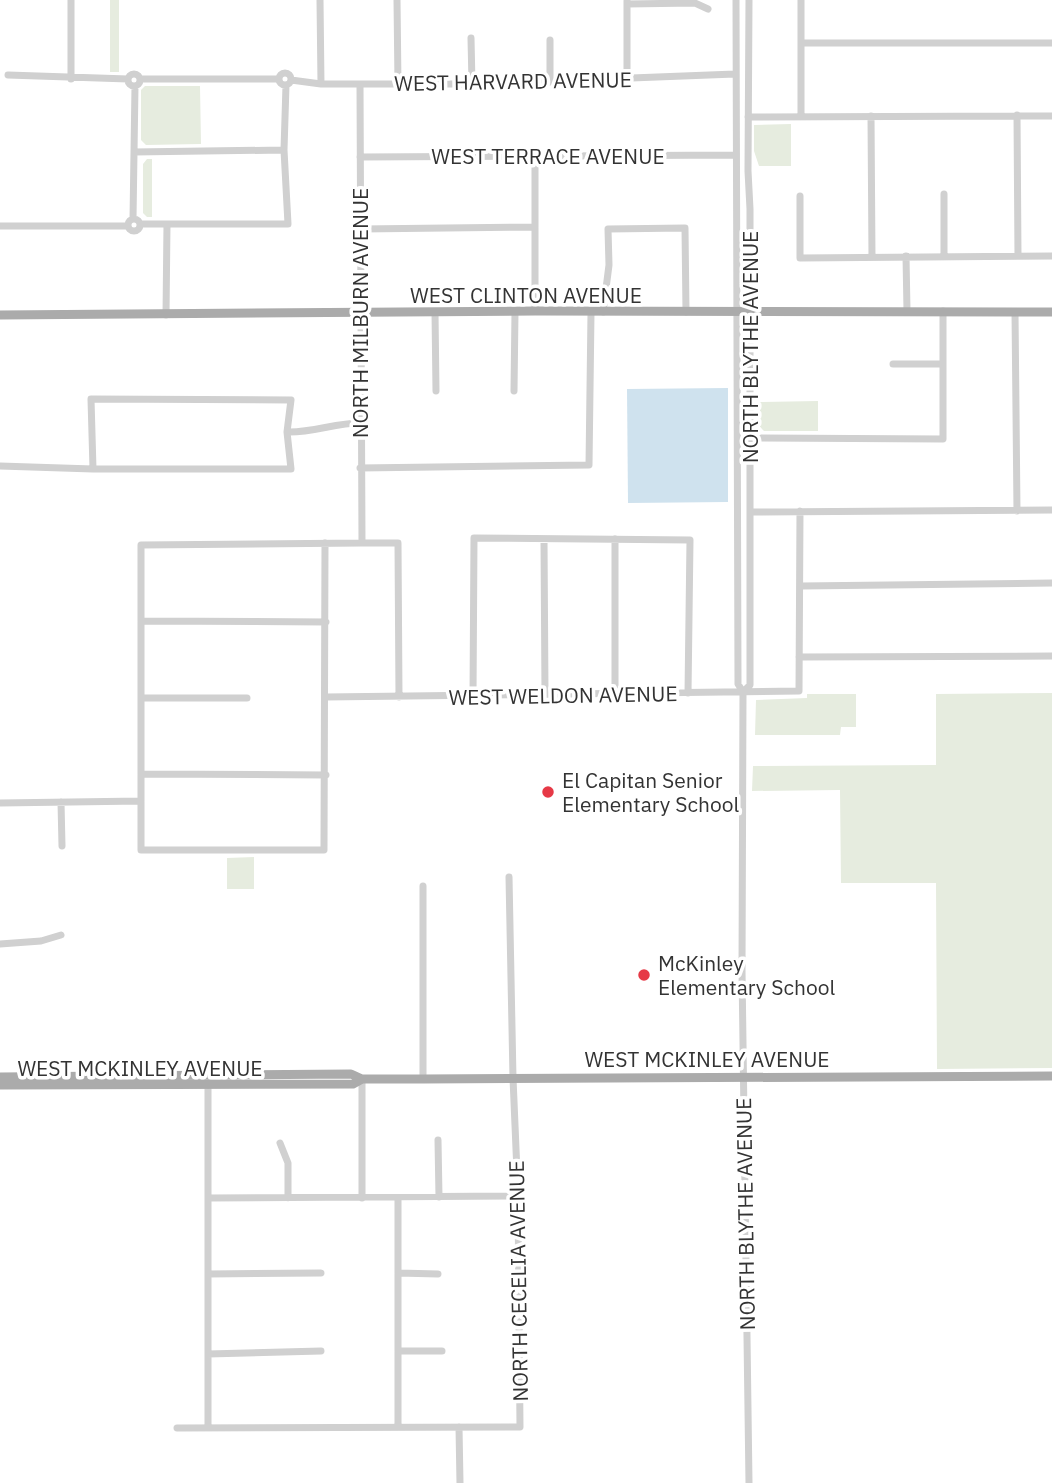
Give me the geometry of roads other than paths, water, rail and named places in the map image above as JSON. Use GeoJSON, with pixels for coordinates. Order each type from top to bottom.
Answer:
{"type":"FeatureCollection","features":[{"type":"Feature","properties":{"kind":"main road","name":"WEST CLINTON AVENUE"},"geometry":{"type":"LineString","coordinates":[[0,315],[535,311],[1052,312]]}},
{"type":"Feature","properties":{"kind":"main road","name":"WEST MCKINLEY AVENUE"},"geometry":{"type":"LineString","coordinates":[[0,1077],[351,1074],[362,1079],[1052,1076]]}},
{"type":"Feature","properties":{"kind":"main road","name":"WEST MCKINLEY AVENUE"},"geometry":{"type":"LineString","coordinates":[[0,1085],[354,1084],[362,1079]]}},
{"type":"Feature","properties":{"kind":"street"},"geometry":{"type":"LineString","coordinates":[[71,0],[71,79]]}},
{"type":"Feature","properties":{"kind":"street"},"geometry":{"type":"LineString","coordinates":[[320,0],[321,84]]}},
{"type":"Feature","properties":{"kind":"street"},"geometry":{"type":"LineString","coordinates":[[397,0],[398,84]]}},
{"type":"Feature","properties":{"kind":"street","name":"NORTH BLYTHE AVENUE"},"geometry":{"type":"LineString","coordinates":[[736,0],[738,684],[743,692],[741,849],[749,1483]]}},
{"type":"Feature","properties":{"kind":"street","name":"NORTH BLYTHE AVENUE"},"geometry":{"type":"LineString","coordinates":[[743,692],[750,685],[750,0]]}},
{"type":"Feature","properties":{"kind":"street"},"geometry":{"type":"LineString","coordinates":[[801,0],[801,117]]}},
{"type":"Feature","properties":{"kind":"street"},"geometry":{"type":"LineString","coordinates":[[627,80],[627,2],[695,4],[708,9]]}},
{"type":"Feature","properties":{"kind":"street"},"geometry":{"type":"LineString","coordinates":[[471,38],[472,84]]}},
{"type":"Feature","properties":{"kind":"street"},"geometry":{"type":"LineString","coordinates":[[550,40],[550,82]]}},
{"type":"Feature","properties":{"kind":"street"},"geometry":{"type":"LineString","coordinates":[[803,43],[1052,43]]}},
{"type":"Feature","properties":{"kind":"street","name":"WEST HARVARD AVENUE"},"geometry":{"type":"LineString","coordinates":[[289,83],[472,84],[735,74]]}},
{"type":"Feature","properties":{"kind":"street"},"geometry":{"type":"LineString","coordinates":[[0,226],[128,226],[128,222],[137,221],[166,224],[288,223],[284,150],[289,83],[281,84],[279,79],[130,84],[128,79],[8,75]]}},
{"type":"Feature","properties":{"kind":"street"},"geometry":{"type":"LineString","coordinates":[[137,82],[134,152],[137,221]]}},
{"type":"Feature","properties":{"kind":"street","name":"NORTH MILBURN AVENUE"},"geometry":{"type":"LineString","coordinates":[[360,84],[362,543]]}},
{"type":"Feature","properties":{"kind":"street"},"geometry":{"type":"LineString","coordinates":[[871,116],[872,257]]}},
{"type":"Feature","properties":{"kind":"street"},"geometry":{"type":"LineString","coordinates":[[1017,116],[1018,256]]}},
{"type":"Feature","properties":{"kind":"street"},"geometry":{"type":"LineString","coordinates":[[748,117],[1052,116]]}},
{"type":"Feature","properties":{"kind":"street"},"geometry":{"type":"LineString","coordinates":[[134,152],[284,150]]}},
{"type":"Feature","properties":{"kind":"street","name":"WEST TERRACE AVENUE"},"geometry":{"type":"LineString","coordinates":[[360,157],[736,155]]}},
{"type":"Feature","properties":{"kind":"street"},"geometry":{"type":"LineString","coordinates":[[535,156],[535,311]]}},
{"type":"Feature","properties":{"kind":"street"},"geometry":{"type":"LineString","coordinates":[[944,194],[944,256]]}},
{"type":"Feature","properties":{"kind":"street"},"geometry":{"type":"LineString","coordinates":[[800,196],[800,258],[1052,256]]}},
{"type":"Feature","properties":{"kind":"street"},"geometry":{"type":"LineString","coordinates":[[166,224],[166,314]]}},
{"type":"Feature","properties":{"kind":"street"},"geometry":{"type":"LineString","coordinates":[[361,229],[535,227]]}},
{"type":"Feature","properties":{"kind":"street"},"geometry":{"type":"LineString","coordinates":[[603,312],[609,265],[608,229],[685,228],[686,312]]}},
{"type":"Feature","properties":{"kind":"street"},"geometry":{"type":"LineString","coordinates":[[906,256],[907,311]]}},
{"type":"Feature","properties":{"kind":"street"},"geometry":{"type":"LineString","coordinates":[[750,438],[943,439],[943,311]]}},
{"type":"Feature","properties":{"kind":"street"},"geometry":{"type":"LineString","coordinates":[[435,312],[436,391]]}},
{"type":"Feature","properties":{"kind":"street"},"geometry":{"type":"LineString","coordinates":[[514,391],[515,312]]}},
{"type":"Feature","properties":{"kind":"street"},"geometry":{"type":"LineString","coordinates":[[1015,312],[1017,511]]}},
{"type":"Feature","properties":{"kind":"street"},"geometry":{"type":"LineString","coordinates":[[360,468],[589,465],[590,313]]}},
{"type":"Feature","properties":{"kind":"street"},"geometry":{"type":"LineString","coordinates":[[893,364],[943,364]]}},
{"type":"Feature","properties":{"kind":"street"},"geometry":{"type":"LineString","coordinates":[[0,466],[93,469],[291,469],[287,432],[291,400],[91,399],[93,469]]}},
{"type":"Feature","properties":{"kind":"street"},"geometry":{"type":"LineString","coordinates":[[287,432],[310,431],[339,423],[360,423]]}},
{"type":"Feature","properties":{"kind":"street"},"geometry":{"type":"LineString","coordinates":[[750,512],[1052,510]]}},
{"type":"Feature","properties":{"kind":"street"},"geometry":{"type":"LineString","coordinates":[[800,511],[799,657],[1052,656]]}},
{"type":"Feature","properties":{"kind":"street"},"geometry":{"type":"LineString","coordinates":[[473,696],[474,538],[690,540],[688,693]]}},
{"type":"Feature","properties":{"kind":"street"},"geometry":{"type":"LineString","coordinates":[[544,539],[545,695]]}},
{"type":"Feature","properties":{"kind":"street"},"geometry":{"type":"LineString","coordinates":[[615,539],[615,693]]}},
{"type":"Feature","properties":{"kind":"street"},"geometry":{"type":"LineString","coordinates":[[325,543],[324,850],[141,849],[141,545],[325,543],[398,543],[399,697]]}},
{"type":"Feature","properties":{"kind":"street"},"geometry":{"type":"LineString","coordinates":[[801,586],[1052,583]]}},
{"type":"Feature","properties":{"kind":"street"},"geometry":{"type":"LineString","coordinates":[[141,621],[326,622]]}},
{"type":"Feature","properties":{"kind":"street","name":"WEST WELDON AVENUE"},"geometry":{"type":"LineString","coordinates":[[326,697],[799,691],[799,657]]}},
{"type":"Feature","properties":{"kind":"street"},"geometry":{"type":"LineString","coordinates":[[141,698],[247,698]]}},
{"type":"Feature","properties":{"kind":"street"},"geometry":{"type":"LineString","coordinates":[[141,774],[326,775]]}},
{"type":"Feature","properties":{"kind":"street"},"geometry":{"type":"LineString","coordinates":[[0,803],[141,801]]}},
{"type":"Feature","properties":{"kind":"street"},"geometry":{"type":"LineString","coordinates":[[61,802],[62,846]]}},
{"type":"Feature","properties":{"kind":"street","name":"NORTH CECELIA AVENUE"},"geometry":{"type":"LineString","coordinates":[[177,1428],[520,1427],[518,1196],[509,877]]}},
{"type":"Feature","properties":{"kind":"street"},"geometry":{"type":"LineString","coordinates":[[423,886],[423,1079]]}},
{"type":"Feature","properties":{"kind":"street"},"geometry":{"type":"LineString","coordinates":[[0,944],[41,941],[61,935]]}},
{"type":"Feature","properties":{"kind":"street"},"geometry":{"type":"LineString","coordinates":[[362,1079],[362,1198]]}},
{"type":"Feature","properties":{"kind":"street"},"geometry":{"type":"LineString","coordinates":[[208,1085],[208,1427]]}},
{"type":"Feature","properties":{"kind":"street"},"geometry":{"type":"LineString","coordinates":[[438,1140],[439,1197]]}},
{"type":"Feature","properties":{"kind":"street"},"geometry":{"type":"LineString","coordinates":[[280,1143],[288,1163],[288,1198]]}},
{"type":"Feature","properties":{"kind":"street"},"geometry":{"type":"LineString","coordinates":[[208,1198],[518,1196]]}},
{"type":"Feature","properties":{"kind":"street"},"geometry":{"type":"LineString","coordinates":[[398,1198],[398,1427]]}},
{"type":"Feature","properties":{"kind":"street"},"geometry":{"type":"LineString","coordinates":[[208,1274],[321,1273]]}},
{"type":"Feature","properties":{"kind":"street"},"geometry":{"type":"LineString","coordinates":[[398,1273],[438,1274]]}},
{"type":"Feature","properties":{"kind":"street"},"geometry":{"type":"LineString","coordinates":[[398,1351],[442,1350]]}},
{"type":"Feature","properties":{"kind":"street"},"geometry":{"type":"LineString","coordinates":[[208,1354],[321,1351]]}},
{"type":"Feature","properties":{"kind":"street"},"geometry":{"type":"LineString","coordinates":[[459,1427],[460,1483]]}},
{"type":"Feature","properties":{"kind":"water"},"geometry":{"type":"Polygon","coordinates":[[[728,388],[728,502],[628,503],[627,389],[728,388]]]}},
{"type":"Feature","properties":{"kind":"place","name":"El Capitan Senior Elementary School"},"geometry":{"type":"Point","coordinates":[548,792]}},
{"type":"Feature","properties":{"kind":"place","name":"McKinley Elementary School"},"geometry":{"type":"Point","coordinates":[644,975]}}]}
